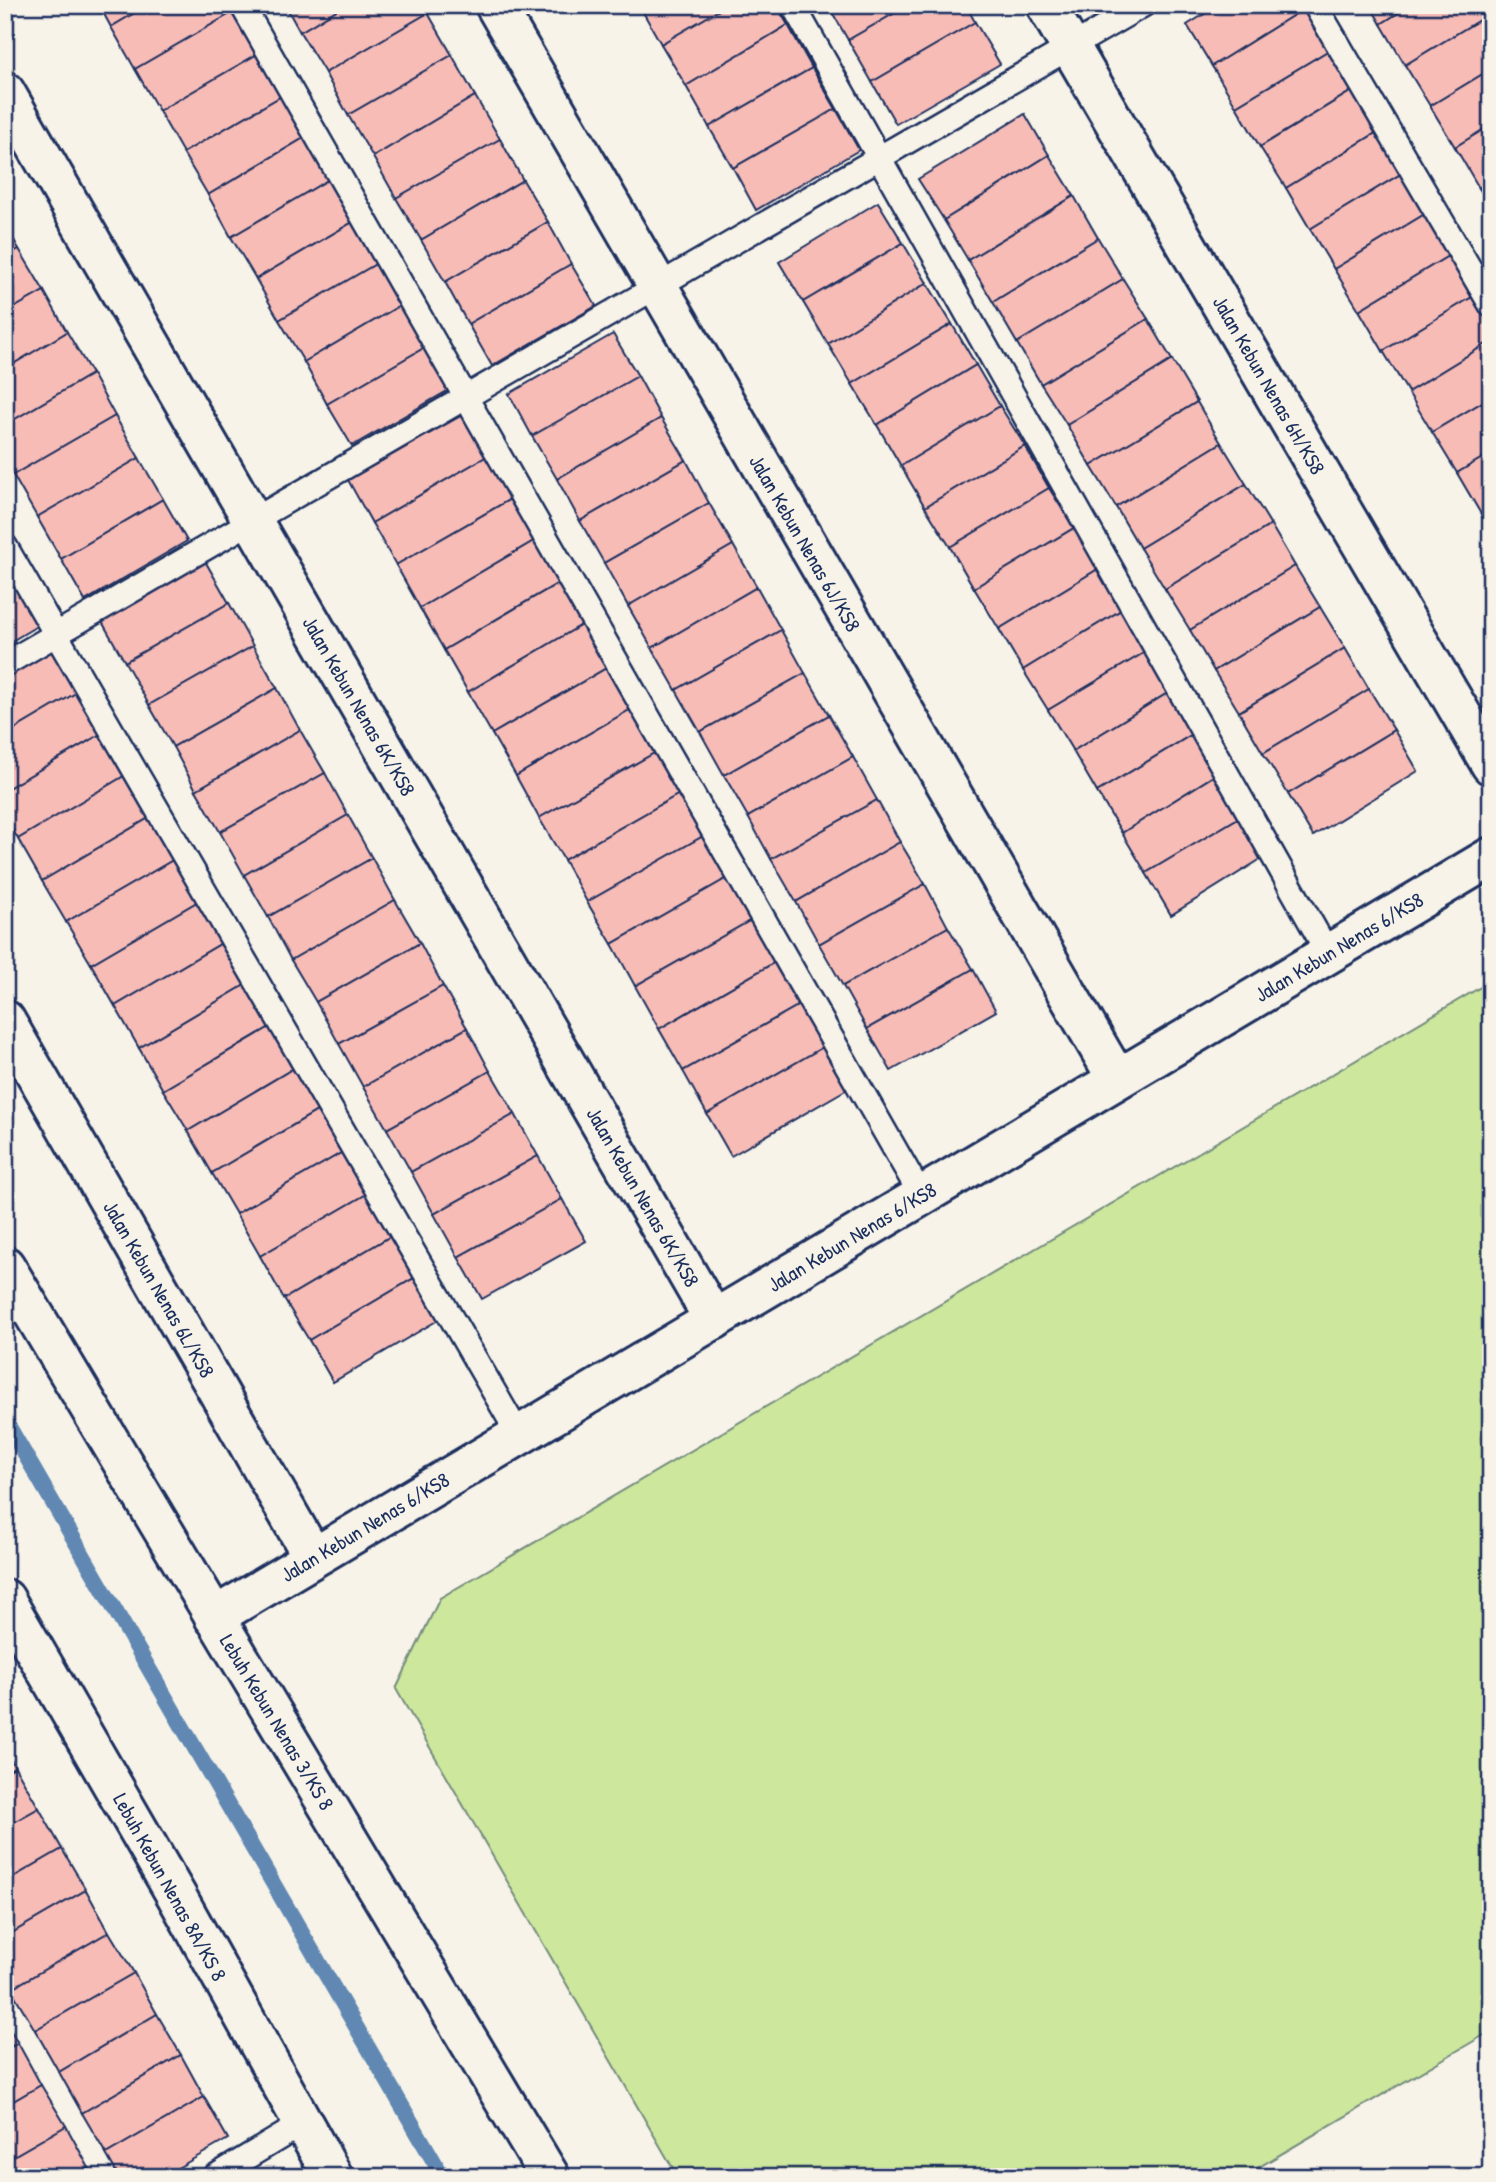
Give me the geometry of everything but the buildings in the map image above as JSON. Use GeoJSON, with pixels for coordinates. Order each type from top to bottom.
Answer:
{"type":"FeatureCollection","features":[{"type":"Feature","properties":{"kind":"street","name":"Jalan Kebun Nenas 6J/KS8"},"geometry":{"type":"LineString","coordinates":[[495,5],[1117,1079]]}},
{"type":"Feature","properties":{"kind":"street","name":"Jalan Kebun Nenas 6H/KS8"},"geometry":{"type":"LineString","coordinates":[[1046,5],[1491,765]]}},
{"type":"Feature","properties":{"kind":"street","name":"Jalan Kebun Nenas 6K/KS8"},"geometry":{"type":"LineString","coordinates":[[5,92],[713,1320]]}},
{"type":"Feature","properties":{"kind":"street","name":"Jalan Kebun Nenas 6/KS8"},"geometry":{"type":"LineString","coordinates":[[214,1617],[1491,857]]}},
{"type":"Feature","properties":{"kind":"street","name":"Jalan Kebun Nenas 6L/KS8"},"geometry":{"type":"LineString","coordinates":[[5,1020],[313,1557]]}},
{"type":"Feature","properties":{"kind":"street","name":"Lebuh Kebun Nenas 3/KS 8"},"geometry":{"type":"LineString","coordinates":[[5,1266],[550,2177]]}},
{"type":"Feature","properties":{"kind":"street","name":"Lebuh Kebun Nenas 8A/KS 8"},"geometry":{"type":"LineString","coordinates":[[5,1599],[176,1895],[333,2177]]}},
{"type":"Feature","properties":{"kind":"lane"},"geometry":{"type":"LineString","coordinates":[[242,5],[921,1195]]}},
{"type":"Feature","properties":{"kind":"lane"},"geometry":{"type":"LineString","coordinates":[[793,5],[1328,953]]}},
{"type":"Feature","properties":{"kind":"lane"},"geometry":{"type":"LineString","coordinates":[[5,664],[1143,5]]}},
{"type":"Feature","properties":{"kind":"lane"},"geometry":{"type":"LineString","coordinates":[[1315,5],[1491,305]]}},
{"type":"Feature","properties":{"kind":"lane"},"geometry":{"type":"LineString","coordinates":[[5,546],[519,1435]]}},
{"type":"Feature","properties":{"kind":"lane"},"geometry":{"type":"LineString","coordinates":[[214,2177],[302,2124]]}},
{"type":"Feature","properties":{"kind":"green space"},"geometry":{"type":"Polygon","coordinates":[[[1491,981],[1491,2031],[1242,2177],[678,2177],[396,1689],[440,1598],[1491,981]]]}},
{"type":"Feature","properties":{"kind":"waterway"},"geometry":{"type":"LineString","coordinates":[[5,1420],[443,2177]]}}]}
